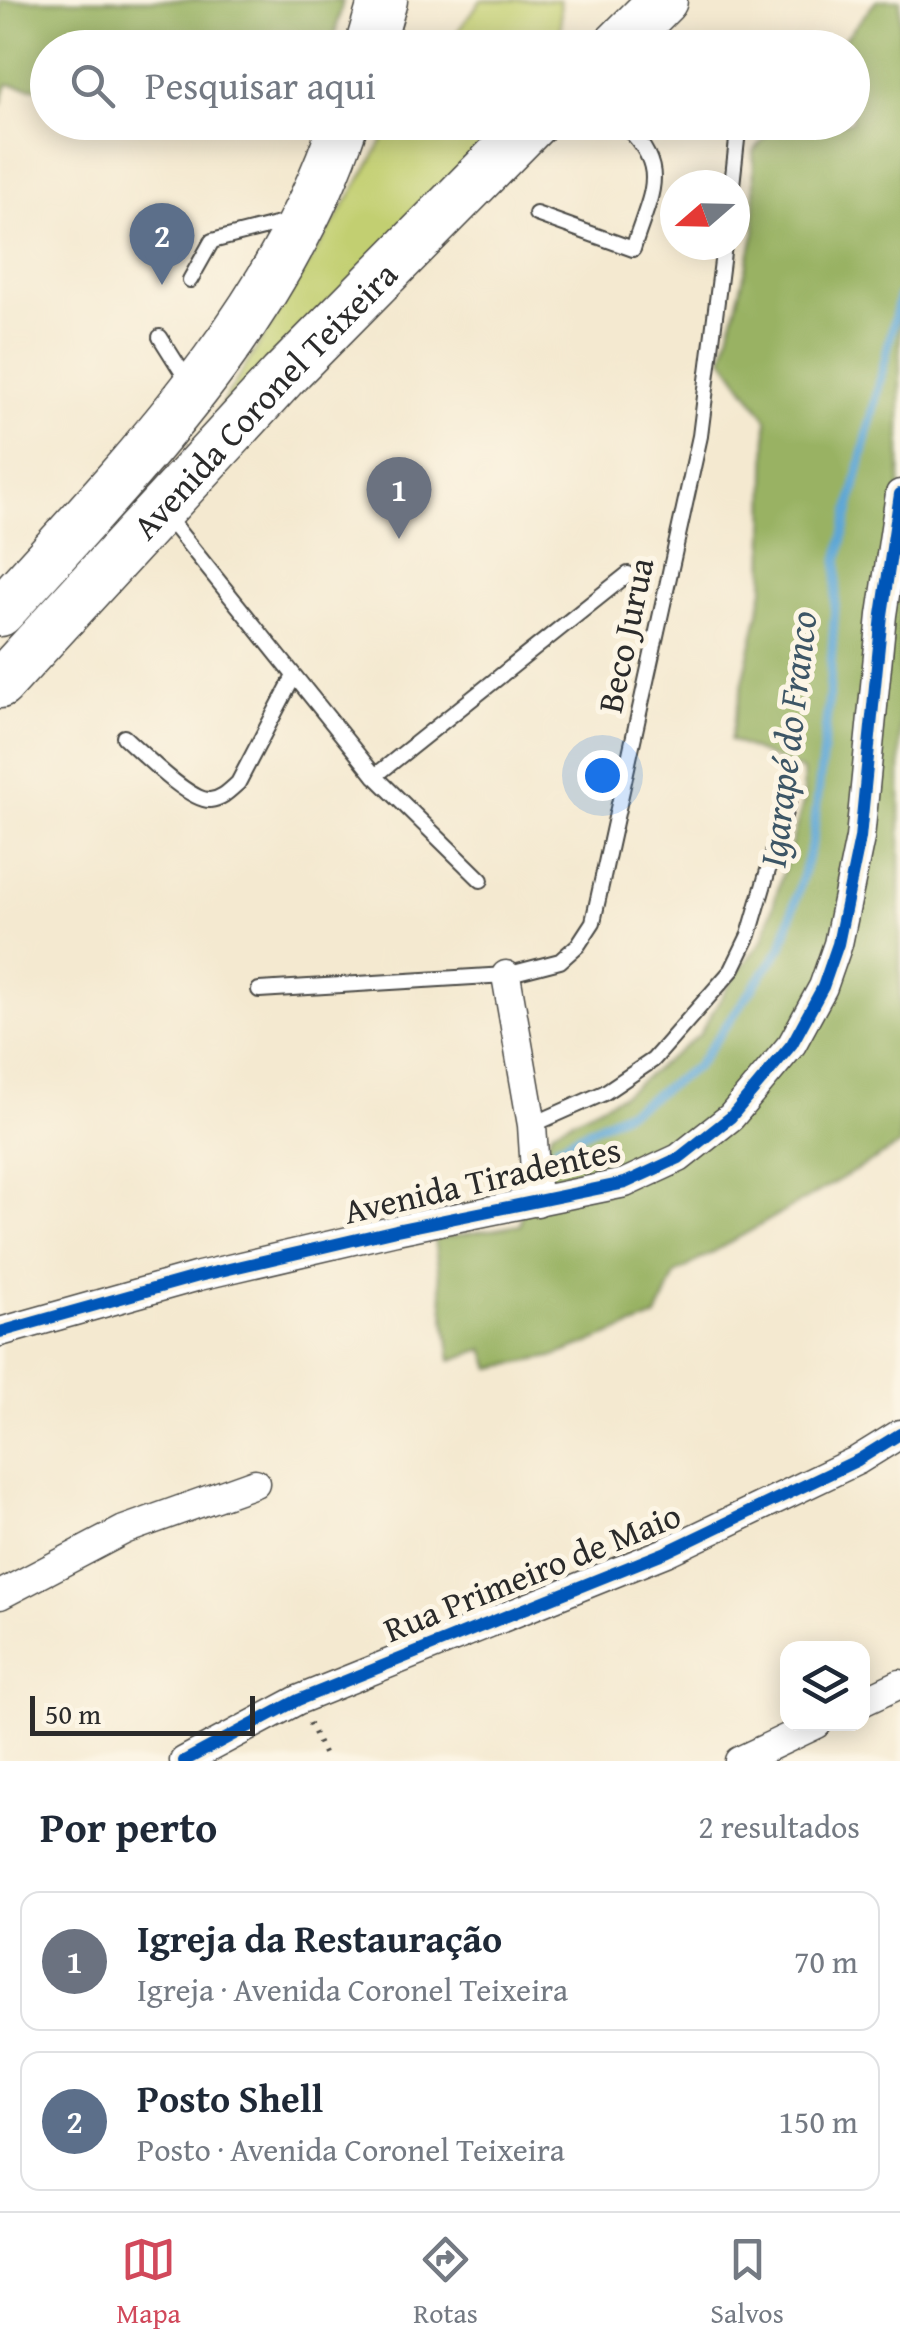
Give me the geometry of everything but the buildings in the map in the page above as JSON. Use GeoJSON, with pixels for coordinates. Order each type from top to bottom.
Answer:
{"type":"FeatureCollection","features":[{"type":"Feature","properties":{"kind":"highway"},"geometry":{"type":"LineString","coordinates":[[374,30],[383,0]]}},
{"type":"Feature","properties":{"kind":"highway"},"geometry":{"type":"LineString","coordinates":[[637,30],[663,0]]}},
{"type":"Feature","properties":{"kind":"highway","name":"Avenida Coronel Teixeira"},"geometry":{"type":"LineString","coordinates":[[0,612],[194,390],[268,283],[306,217],[337,140]]}},
{"type":"Feature","properties":{"kind":"highway","name":"Avenida Coronel Teixeira"},"geometry":{"type":"LineString","coordinates":[[0,684],[283,376],[516,140]]}},
{"type":"Feature","properties":{"kind":"street","name":"Avenida Tiradentes"},"geometry":{"type":"LineString","coordinates":[[0,1332],[199,1276],[624,1183],[679,1158],[731,1117],[792,1044],[823,987],[838,944],[860,838],[882,615],[899,500]]}},
{"type":"Feature","properties":{"kind":"street"},"geometry":{"type":"LineString","coordinates":[[506,975],[532,1125],[537,1202]]}},
{"type":"Feature","properties":{"kind":"street","name":"Rua Primeiro de Maio"},"geometry":{"type":"LineString","coordinates":[[184,1761],[298,1700],[666,1552],[858,1460],[900,1434]]}},
{"type":"Feature","properties":{"kind":"street"},"geometry":{"type":"LineString","coordinates":[[0,1595],[124,1530],[255,1484]]}},
{"type":"Feature","properties":{"kind":"street"},"geometry":{"type":"LineString","coordinates":[[870,1698],[900,1684]]}},
{"type":"Feature","properties":{"kind":"street"},"geometry":{"type":"LineString","coordinates":[[740,1761],[803,1731]]}},
{"type":"Feature","properties":{"kind":"lane"},"geometry":{"type":"LineString","coordinates":[[536,214],[633,249],[654,183],[654,171],[641,140]]}},
{"type":"Feature","properties":{"kind":"lane"},"geometry":{"type":"LineString","coordinates":[[734,170],[738,140]]}},
{"type":"Feature","properties":{"kind":"lane"},"geometry":{"type":"LineString","coordinates":[[190,280],[212,241],[306,217]]}},
{"type":"Feature","properties":{"kind":"lane","name":"Beco Jurua"},"geometry":{"type":"LineString","coordinates":[[258,990],[506,975],[560,961],[578,946],[593,922],[700,436],[722,260]]}},
{"type":"Feature","properties":{"kind":"lane"},"geometry":{"type":"LineString","coordinates":[[160,337],[194,390]]}},
{"type":"Feature","properties":{"kind":"lane"},"geometry":{"type":"LineString","coordinates":[[160,508],[375,776],[481,880]]}},
{"type":"Feature","properties":{"kind":"lane"},"geometry":{"type":"LineString","coordinates":[[375,776],[628,574]]}},
{"type":"Feature","properties":{"kind":"lane"},"geometry":{"type":"LineString","coordinates":[[124,737],[192,794],[208,800],[224,796],[238,783],[294,676]]}},
{"type":"Feature","properties":{"kind":"lane"},"geometry":{"type":"LineString","coordinates":[[532,1125],[604,1093],[653,1060],[732,970],[758,908],[790,795]]}},
{"type":"Feature","properties":{"kind":"path"},"geometry":{"type":"LineString","coordinates":[[298,1700],[327,1761]]}},
{"type":"Feature","properties":{"kind":"green space"},"geometry":{"type":"Polygon","coordinates":[[[0,0],[343,0],[336,30],[30,30],[30,87],[7,84],[0,106],[0,0]]]}},
{"type":"Feature","properties":{"kind":"green space"},"geometry":{"type":"Polygon","coordinates":[[[481,0],[560,0],[559,30],[459,30],[481,0]]]}},
{"type":"Feature","properties":{"kind":"green space"},"geometry":{"type":"Polygon","coordinates":[[[877,0],[900,0],[900,1145],[675,1274],[657,1317],[552,1357],[491,1368],[484,1349],[451,1360],[434,1239],[520,1225],[526,1180],[553,1130],[625,1093],[699,1035],[735,975],[763,940],[804,800],[803,771],[730,740],[764,589],[767,419],[723,358],[755,232],[753,152],[763,140],[870,140],[870,30],[852,30],[877,0]]]}},
{"type":"Feature","properties":{"kind":"green space"},"geometry":{"type":"Polygon","coordinates":[[[383,140],[488,140],[203,435],[383,140]]]}},
{"type":"Feature","properties":{"kind":"waterway","name":"Igarapé do Franco"},"geometry":{"type":"LineString","coordinates":[[557,1146],[643,1103],[697,1066],[782,947],[813,839],[829,697],[838,560],[900,295]]}},
{"type":"Feature","properties":{"kind":"cycle path"},"geometry":{"type":"LineString","coordinates":[[0,1332],[199,1276],[625,1183],[679,1158],[731,1117],[792,1044],[823,987],[838,944],[860,838],[882,615],[900,494]]}},
{"type":"Feature","properties":{"kind":"cycle path"},"geometry":{"type":"LineString","coordinates":[[184,1761],[298,1700],[666,1552],[858,1460],[900,1434]]}},
{"type":"Feature","properties":{"kind":"place","name":"Posto Shell"},"geometry":{"type":"Point","coordinates":[162,285]}},
{"type":"Feature","properties":{"kind":"place","name":"Igreja da Restauração"},"geometry":{"type":"Point","coordinates":[399,539]}}]}
